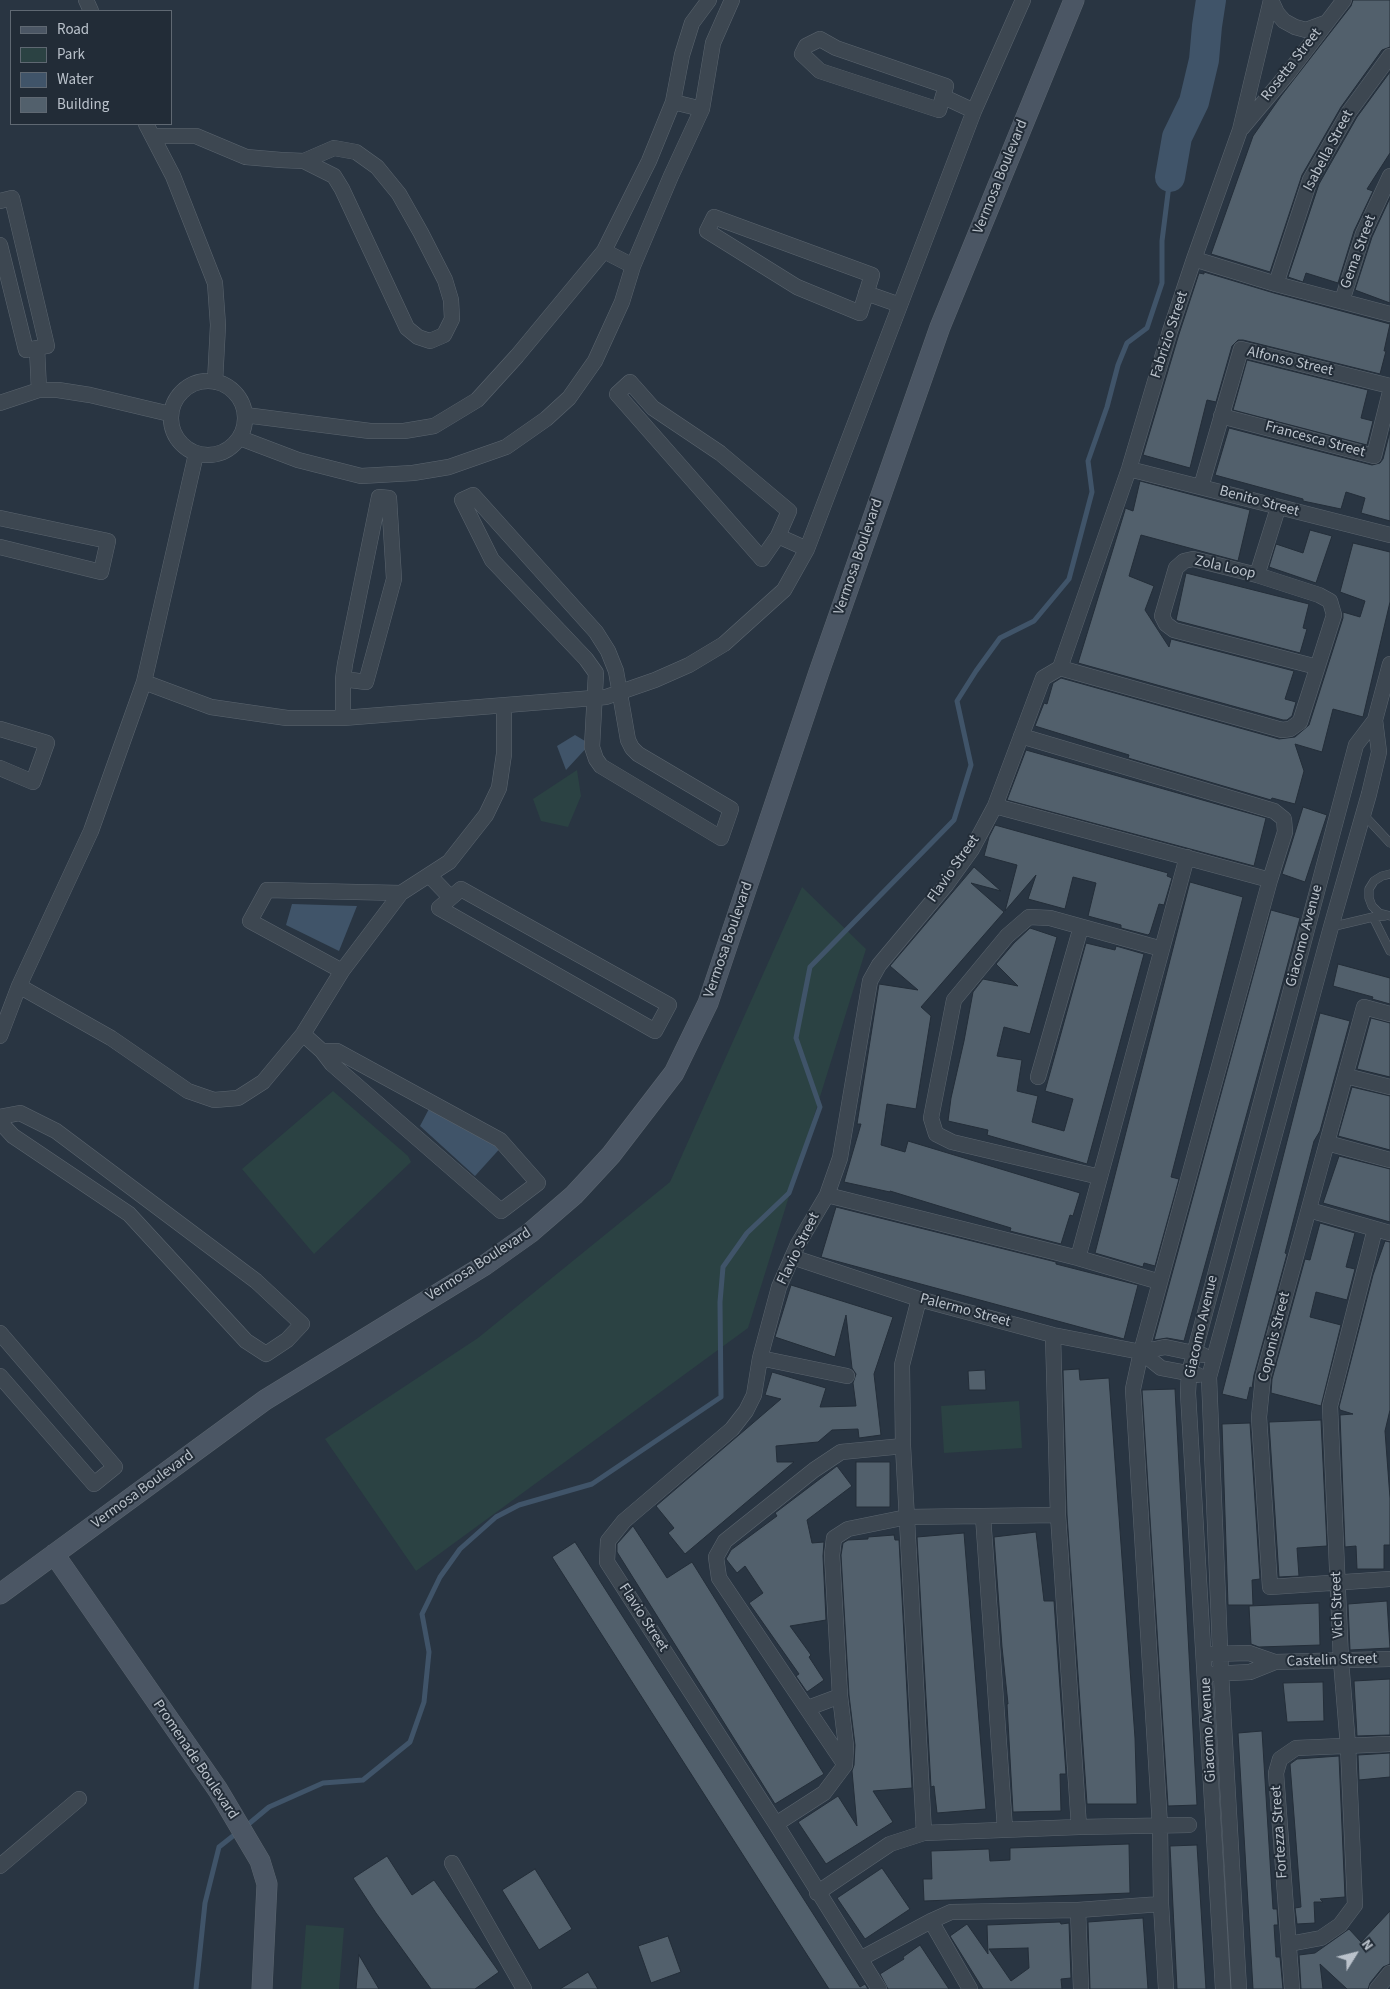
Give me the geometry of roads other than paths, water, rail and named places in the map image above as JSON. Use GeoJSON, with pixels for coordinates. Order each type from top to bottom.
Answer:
{"type":"FeatureCollection","features":[{"type":"Feature","properties":{"kind":"main road","name":"Vermosa Boulevard"},"geometry":{"type":"LineString","coordinates":[[0,1594],[265,1400],[484,1265],[530,1233],[574,1195],[611,1155],[674,1073],[708,1003],[819,672],[940,327],[1074,0]]}},
{"type":"Feature","properties":{"kind":"main road","name":"Promenade Boulevard"},"geometry":{"type":"LineString","coordinates":[[54,1554],[218,1790],[260,1861],[267,1884],[262,1989]]}},
{"type":"Feature","properties":{"kind":"street"},"geometry":{"type":"LineString","coordinates":[[245,415],[370,431],[404,431],[434,426],[477,400],[517,356],[604,251],[650,161],[673,102],[682,54],[692,23],[709,0]]}},
{"type":"Feature","properties":{"kind":"street"},"geometry":{"type":"LineString","coordinates":[[240,438],[298,460],[361,476],[413,473],[449,467],[506,447],[546,419],[569,398],[595,360],[622,302],[633,266],[702,109],[713,43],[732,0]]}},
{"type":"Feature","properties":{"kind":"street"},"geometry":{"type":"LineString","coordinates":[[144,682],[211,707],[288,718],[342,718],[596,698],[620,693],[689,665],[724,644],[784,590],[806,549],[974,111],[1023,0]]}},
{"type":"Feature","properties":{"kind":"street"},"geometry":{"type":"LineString","coordinates":[[1271,0],[1277,13],[1284,21],[1294,27],[1306,30],[1325,24]]}},
{"type":"Feature","properties":{"kind":"street","name":"Fabrizio Street"},"geometry":{"type":"LineString","coordinates":[[1060,668],[1129,469],[1170,331],[1194,259],[1240,130],[1271,0]]}},
{"type":"Feature","properties":{"kind":"street","name":"Rosetta Street"},"geometry":{"type":"LineString","coordinates":[[1240,130],[1289,72],[1344,0]]}},
{"type":"Feature","properties":{"kind":"street"},"geometry":{"type":"LineString","coordinates":[[820,39],[824,40],[836,48],[946,86],[944,98],[938,110],[829,74],[815,68],[802,54],[803,50],[806,46],[820,39]]}},
{"type":"Feature","properties":{"kind":"street","name":"Isabella Street"},"geometry":{"type":"LineString","coordinates":[[1276,284],[1310,180],[1349,112],[1390,56]]}},
{"type":"Feature","properties":{"kind":"street"},"geometry":{"type":"LineString","coordinates":[[944,98],[974,111]]}},
{"type":"Feature","properties":{"kind":"street"},"geometry":{"type":"LineString","coordinates":[[673,102],[702,109]]}},
{"type":"Feature","properties":{"kind":"street"},"geometry":{"type":"LineString","coordinates":[[149,130],[196,136],[246,157],[304,161],[334,176],[342,189],[407,328],[418,337],[430,341],[444,335],[452,319],[451,300],[445,280],[399,194],[377,167],[356,152],[334,148],[304,161]]}},
{"type":"Feature","properties":{"kind":"street"},"geometry":{"type":"LineString","coordinates":[[149,130],[173,176],[215,283],[218,325],[215,382]]}},
{"type":"Feature","properties":{"kind":"street","name":"Gema Street"},"geometry":{"type":"LineString","coordinates":[[1342,301],[1362,234],[1390,176]]}},
{"type":"Feature","properties":{"kind":"street"},"geometry":{"type":"LineString","coordinates":[[0,201],[12,198],[47,346],[26,350],[0,245]]}},
{"type":"Feature","properties":{"kind":"street"},"geometry":{"type":"LineString","coordinates":[[714,217],[872,275],[866,292],[860,313],[797,287],[707,231],[714,217]]}},
{"type":"Feature","properties":{"kind":"street"},"geometry":{"type":"LineString","coordinates":[[604,251],[633,266]]}},
{"type":"Feature","properties":{"kind":"street"},"geometry":{"type":"LineString","coordinates":[[1194,259],[1276,284],[1390,314]]}},
{"type":"Feature","properties":{"kind":"street"},"geometry":{"type":"LineString","coordinates":[[866,292],[900,305]]}},
{"type":"Feature","properties":{"kind":"street"},"geometry":{"type":"LineString","coordinates":[[36,348],[39,390]]}},
{"type":"Feature","properties":{"kind":"street","name":"Alfonso Street"},"geometry":{"type":"LineString","coordinates":[[1201,487],[1241,349],[1390,386]]}},
{"type":"Feature","properties":{"kind":"street"},"geometry":{"type":"LineString","coordinates":[[203,381],[215,382],[226,386],[235,393],[242,403],[245,415],[244,427],[240,438],[232,447],[221,454],[209,456],[196,454],[184,448],[176,438],[171,426],[170,414],[174,401],[182,391],[192,384],[203,381]]}},
{"type":"Feature","properties":{"kind":"street"},"geometry":{"type":"LineString","coordinates":[[630,382],[653,408],[720,453],[789,511],[778,536],[762,559],[617,394],[630,382]]}},
{"type":"Feature","properties":{"kind":"street"},"geometry":{"type":"LineString","coordinates":[[0,403],[39,390],[58,390],[90,395],[170,414]]}},
{"type":"Feature","properties":{"kind":"street","name":"Francesca Street"},"geometry":{"type":"LineString","coordinates":[[1221,416],[1374,456],[1390,392]]}},
{"type":"Feature","properties":{"kind":"street"},"geometry":{"type":"LineString","coordinates":[[0,1036],[19,986],[91,831],[144,682],[196,454]]}},
{"type":"Feature","properties":{"kind":"street","name":"Benito Street"},"geometry":{"type":"LineString","coordinates":[[1129,469],[1390,535]]}},
{"type":"Feature","properties":{"kind":"street"},"geometry":{"type":"LineString","coordinates":[[473,495],[596,632],[608,651],[616,671],[620,693],[628,740],[632,748],[638,754],[731,809],[721,838],[601,766],[596,759],[592,747],[596,673],[586,658],[492,560],[462,500],[473,495]]}},
{"type":"Feature","properties":{"kind":"street"},"geometry":{"type":"LineString","coordinates":[[342,718],[344,679],[379,497],[389,498],[394,580],[366,682],[344,679]]}},
{"type":"Feature","properties":{"kind":"street"},"geometry":{"type":"LineString","coordinates":[[1257,575],[1278,508]]}},
{"type":"Feature","properties":{"kind":"street"},"geometry":{"type":"LineString","coordinates":[[0,518],[108,541],[101,572],[0,547]]}},
{"type":"Feature","properties":{"kind":"street"},"geometry":{"type":"LineString","coordinates":[[778,536],[806,549]]}},
{"type":"Feature","properties":{"kind":"street","name":"Zola Loop"},"geometry":{"type":"LineString","coordinates":[[1060,668],[1282,730],[1290,729],[1300,722],[1334,615],[1330,602],[1319,594],[1257,575],[1194,559],[1184,561],[1176,568],[1162,616],[1166,624],[1174,630],[1317,667]]}},
{"type":"Feature","properties":{"kind":"street","name":"Giacomo Avenue"},"geometry":{"type":"LineString","coordinates":[[1239,1989],[1221,1673],[1209,1377],[1331,926],[1369,794],[1379,752],[1375,720],[1390,664]]}},
{"type":"Feature","properties":{"kind":"street","name":"Flavio Street"},"geometry":{"type":"LineString","coordinates":[[879,1989],[776,1824],[607,1562],[608,1541],[624,1521],[732,1429],[754,1395],[760,1358],[779,1287],[792,1257],[827,1194],[840,1158],[870,981],[879,965],[946,885],[972,849],[995,806],[1043,678],[1060,668]]}},
{"type":"Feature","properties":{"kind":"street"},"geometry":{"type":"LineString","coordinates":[[596,673],[616,671]]}},
{"type":"Feature","properties":{"kind":"street"},"geometry":{"type":"LineString","coordinates":[[19,986],[111,1038],[188,1091],[214,1100],[238,1098],[263,1082],[303,1034],[342,971],[401,893],[449,862],[471,837],[486,815],[499,788],[504,754],[504,706]]}},
{"type":"Feature","properties":{"kind":"street","name":"Giacomo Avenue"},"geometry":{"type":"LineString","coordinates":[[1223,1989],[1205,1654],[1188,1393],[1189,1373],[1356,745],[1375,720]]}},
{"type":"Feature","properties":{"kind":"street"},"geometry":{"type":"LineString","coordinates":[[0,729],[47,743],[34,782],[0,768]]}},
{"type":"Feature","properties":{"kind":"street"},"geometry":{"type":"LineString","coordinates":[[1021,736],[1274,811],[1284,819],[1285,832],[1270,880],[1141,1352],[1134,1389],[1160,1826],[1161,1904],[1166,1989]]}},
{"type":"Feature","properties":{"kind":"street"},"geometry":{"type":"LineString","coordinates":[[1345,788],[1369,794]]}},
{"type":"Feature","properties":{"kind":"street"},"geometry":{"type":"LineString","coordinates":[[995,806],[1270,880]]}},
{"type":"Feature","properties":{"kind":"street"},"geometry":{"type":"LineString","coordinates":[[1078,1258],[1187,858]]}},
{"type":"Feature","properties":{"kind":"street"},"geometry":{"type":"LineString","coordinates":[[429,875],[450,897]]}},
{"type":"Feature","properties":{"kind":"street"},"geometry":{"type":"LineString","coordinates":[[461,889],[669,1006],[655,1031],[439,908],[450,897],[461,889]]}},
{"type":"Feature","properties":{"kind":"street"},"geometry":{"type":"LineString","coordinates":[[342,971],[250,921],[267,890],[401,893]]}},
{"type":"Feature","properties":{"kind":"street"},"geometry":{"type":"LineString","coordinates":[[1100,1177],[952,1142],[936,1134],[931,1118],[954,1000],[1007,936],[1028,917],[1050,918],[1162,949]]}},
{"type":"Feature","properties":{"kind":"street"},"geometry":{"type":"LineString","coordinates":[[1038,1077],[1082,927]]}},
{"type":"Feature","properties":{"kind":"street","name":"Coponis Street"},"geometry":{"type":"LineString","coordinates":[[1390,1014],[1364,1006],[1263,1377],[1259,1417],[1270,1587],[1390,1579]]}},
{"type":"Feature","properties":{"kind":"street"},"geometry":{"type":"LineString","coordinates":[[303,1034],[322,1051],[332,1064],[501,1210],[538,1182],[500,1140],[337,1052],[322,1051]]}},
{"type":"Feature","properties":{"kind":"street"},"geometry":{"type":"LineString","coordinates":[[1346,1076],[1390,1087]]}},
{"type":"Feature","properties":{"kind":"street"},"geometry":{"type":"LineString","coordinates":[[0,1117],[20,1114],[56,1131],[256,1281],[302,1324],[287,1340],[266,1354],[246,1341],[129,1214],[13,1136],[0,1122]]}},
{"type":"Feature","properties":{"kind":"street"},"geometry":{"type":"LineString","coordinates":[[1327,1143],[1390,1160]]}},
{"type":"Feature","properties":{"kind":"street"},"geometry":{"type":"LineString","coordinates":[[827,1194],[1078,1258],[1160,1282]]}},
{"type":"Feature","properties":{"kind":"street"},"geometry":{"type":"LineString","coordinates":[[1309,1210],[1390,1233]]}},
{"type":"Feature","properties":{"kind":"street","name":"Vich Street"},"geometry":{"type":"LineString","coordinates":[[1289,1944],[1321,1938],[1340,1926],[1355,1905],[1348,1746],[1341,1661],[1330,1406],[1375,1229]]}},
{"type":"Feature","properties":{"kind":"street","name":"Palermo Street"},"geometry":{"type":"LineString","coordinates":[[792,1257],[919,1299],[1053,1335],[1141,1352]]}},
{"type":"Feature","properties":{"kind":"street"},"geometry":{"type":"LineString","coordinates":[[919,1299],[902,1365],[903,1446],[924,1833]]}},
{"type":"Feature","properties":{"kind":"street"},"geometry":{"type":"LineString","coordinates":[[0,1333],[115,1467],[94,1484],[0,1376]]}},
{"type":"Feature","properties":{"kind":"street"},"geometry":{"type":"LineString","coordinates":[[1053,1335],[1058,1515],[1079,1827]]}},
{"type":"Feature","properties":{"kind":"street"},"geometry":{"type":"LineString","coordinates":[[1141,1352],[1165,1347],[1214,1357]]}},
{"type":"Feature","properties":{"kind":"street"},"geometry":{"type":"LineString","coordinates":[[1141,1352],[1162,1368],[1209,1377]]}},
{"type":"Feature","properties":{"kind":"street"},"geometry":{"type":"LineString","coordinates":[[760,1358],[847,1376]]}},
{"type":"Feature","properties":{"kind":"street"},"geometry":{"type":"LineString","coordinates":[[845,1765],[719,1578],[716,1557],[725,1541],[814,1470],[841,1452],[903,1446]]}},
{"type":"Feature","properties":{"kind":"street"},"geometry":{"type":"LineString","coordinates":[[776,1824],[824,1793],[845,1765],[846,1746],[840,1696],[832,1555],[834,1538],[848,1530],[907,1517],[1058,1515]]}},
{"type":"Feature","properties":{"kind":"street"},"geometry":{"type":"LineString","coordinates":[[983,1516],[1005,1829]]}},
{"type":"Feature","properties":{"kind":"street","name":"Castelin Street"},"geometry":{"type":"LineString","coordinates":[[1205,1654],[1249,1653],[1275,1662],[1390,1658]]}},
{"type":"Feature","properties":{"kind":"street","name":"Castelin Street"},"geometry":{"type":"LineString","coordinates":[[1206,1674],[1250,1672],[1275,1662]]}},
{"type":"Feature","properties":{"kind":"street"},"geometry":{"type":"LineString","coordinates":[[808,1708],[840,1696]]}},
{"type":"Feature","properties":{"kind":"street","name":"Fortezza Street"},"geometry":{"type":"LineString","coordinates":[[1292,1989],[1276,1773],[1280,1758],[1296,1748],[1390,1744]]}},
{"type":"Feature","properties":{"kind":"street"},"geometry":{"type":"LineString","coordinates":[[0,1866],[78,1799]]}},
{"type":"Feature","properties":{"kind":"street"},"geometry":{"type":"LineString","coordinates":[[1214,1820],[1229,1819]]}},
{"type":"Feature","properties":{"kind":"street"},"geometry":{"type":"LineString","coordinates":[[818,1893],[890,1844],[924,1833],[1005,1829],[1189,1825]]}},
{"type":"Feature","properties":{"kind":"street"},"geometry":{"type":"LineString","coordinates":[[452,1863],[524,1989]]}},
{"type":"Feature","properties":{"kind":"street"},"geometry":{"type":"LineString","coordinates":[[860,1959],[951,1912],[1078,1910],[1161,1904]]}},
{"type":"Feature","properties":{"kind":"street"},"geometry":{"type":"LineString","coordinates":[[1078,1910],[1081,1989]]}},
{"type":"Feature","properties":{"kind":"street"},"geometry":{"type":"LineString","coordinates":[[931,1921],[970,1989]]}},
{"type":"Feature","properties":{"kind":"street"},"geometry":{"type":"LineString","coordinates":[[1377,1989],[1390,1973]]}},
{"type":"Feature","properties":{"kind":"lane"},"geometry":{"type":"LineString","coordinates":[[1363,814],[1390,843]]}},
{"type":"Feature","properties":{"kind":"lane"},"geometry":{"type":"LineString","coordinates":[[1389,916],[1378,913],[1372,906],[1369,898],[1369,889],[1374,881],[1390,874]]}},
{"type":"Feature","properties":{"kind":"lane"},"geometry":{"type":"LineString","coordinates":[[1331,926],[1372,917],[1389,916]]}},
{"type":"Feature","properties":{"kind":"lane"},"geometry":{"type":"LineString","coordinates":[[1372,917],[1390,951]]}},
{"type":"Feature","properties":{"kind":"water"},"geometry":{"type":"Polygon","coordinates":[[[575,735],[590,744],[566,770],[557,746],[575,735]]]}},
{"type":"Feature","properties":{"kind":"water"},"geometry":{"type":"Polygon","coordinates":[[[292,904],[357,906],[339,951],[286,925],[292,904]]]}},
{"type":"Feature","properties":{"kind":"water"},"geometry":{"type":"Polygon","coordinates":[[[431,1105],[504,1144],[475,1176],[420,1126],[431,1105]]]}},
{"type":"Feature","properties":{"kind":"waterway"},"geometry":{"type":"LineString","coordinates":[[1170,177],[1177,137],[1194,102],[1204,60],[1211,0]]}},
{"type":"Feature","properties":{"kind":"waterway"},"geometry":{"type":"LineString","coordinates":[[245,1827],[269,1807],[323,1783],[363,1780],[410,1742],[424,1702],[429,1652],[422,1614],[440,1577],[460,1549],[496,1517],[519,1505],[592,1484],[721,1397],[720,1302],[723,1267],[747,1233],[789,1193],[820,1107],[796,1038],[810,967],[954,820],[971,765],[957,701],[1000,638],[1034,621],[1069,579],[1092,492],[1088,461],[1107,407],[1118,365],[1127,343],[1147,328],[1162,283],[1162,241],[1170,177]]}},
{"type":"Feature","properties":{"kind":"waterway"},"geometry":{"type":"LineString","coordinates":[[196,1989],[205,1903],[219,1847],[238,1832]]}}]}
